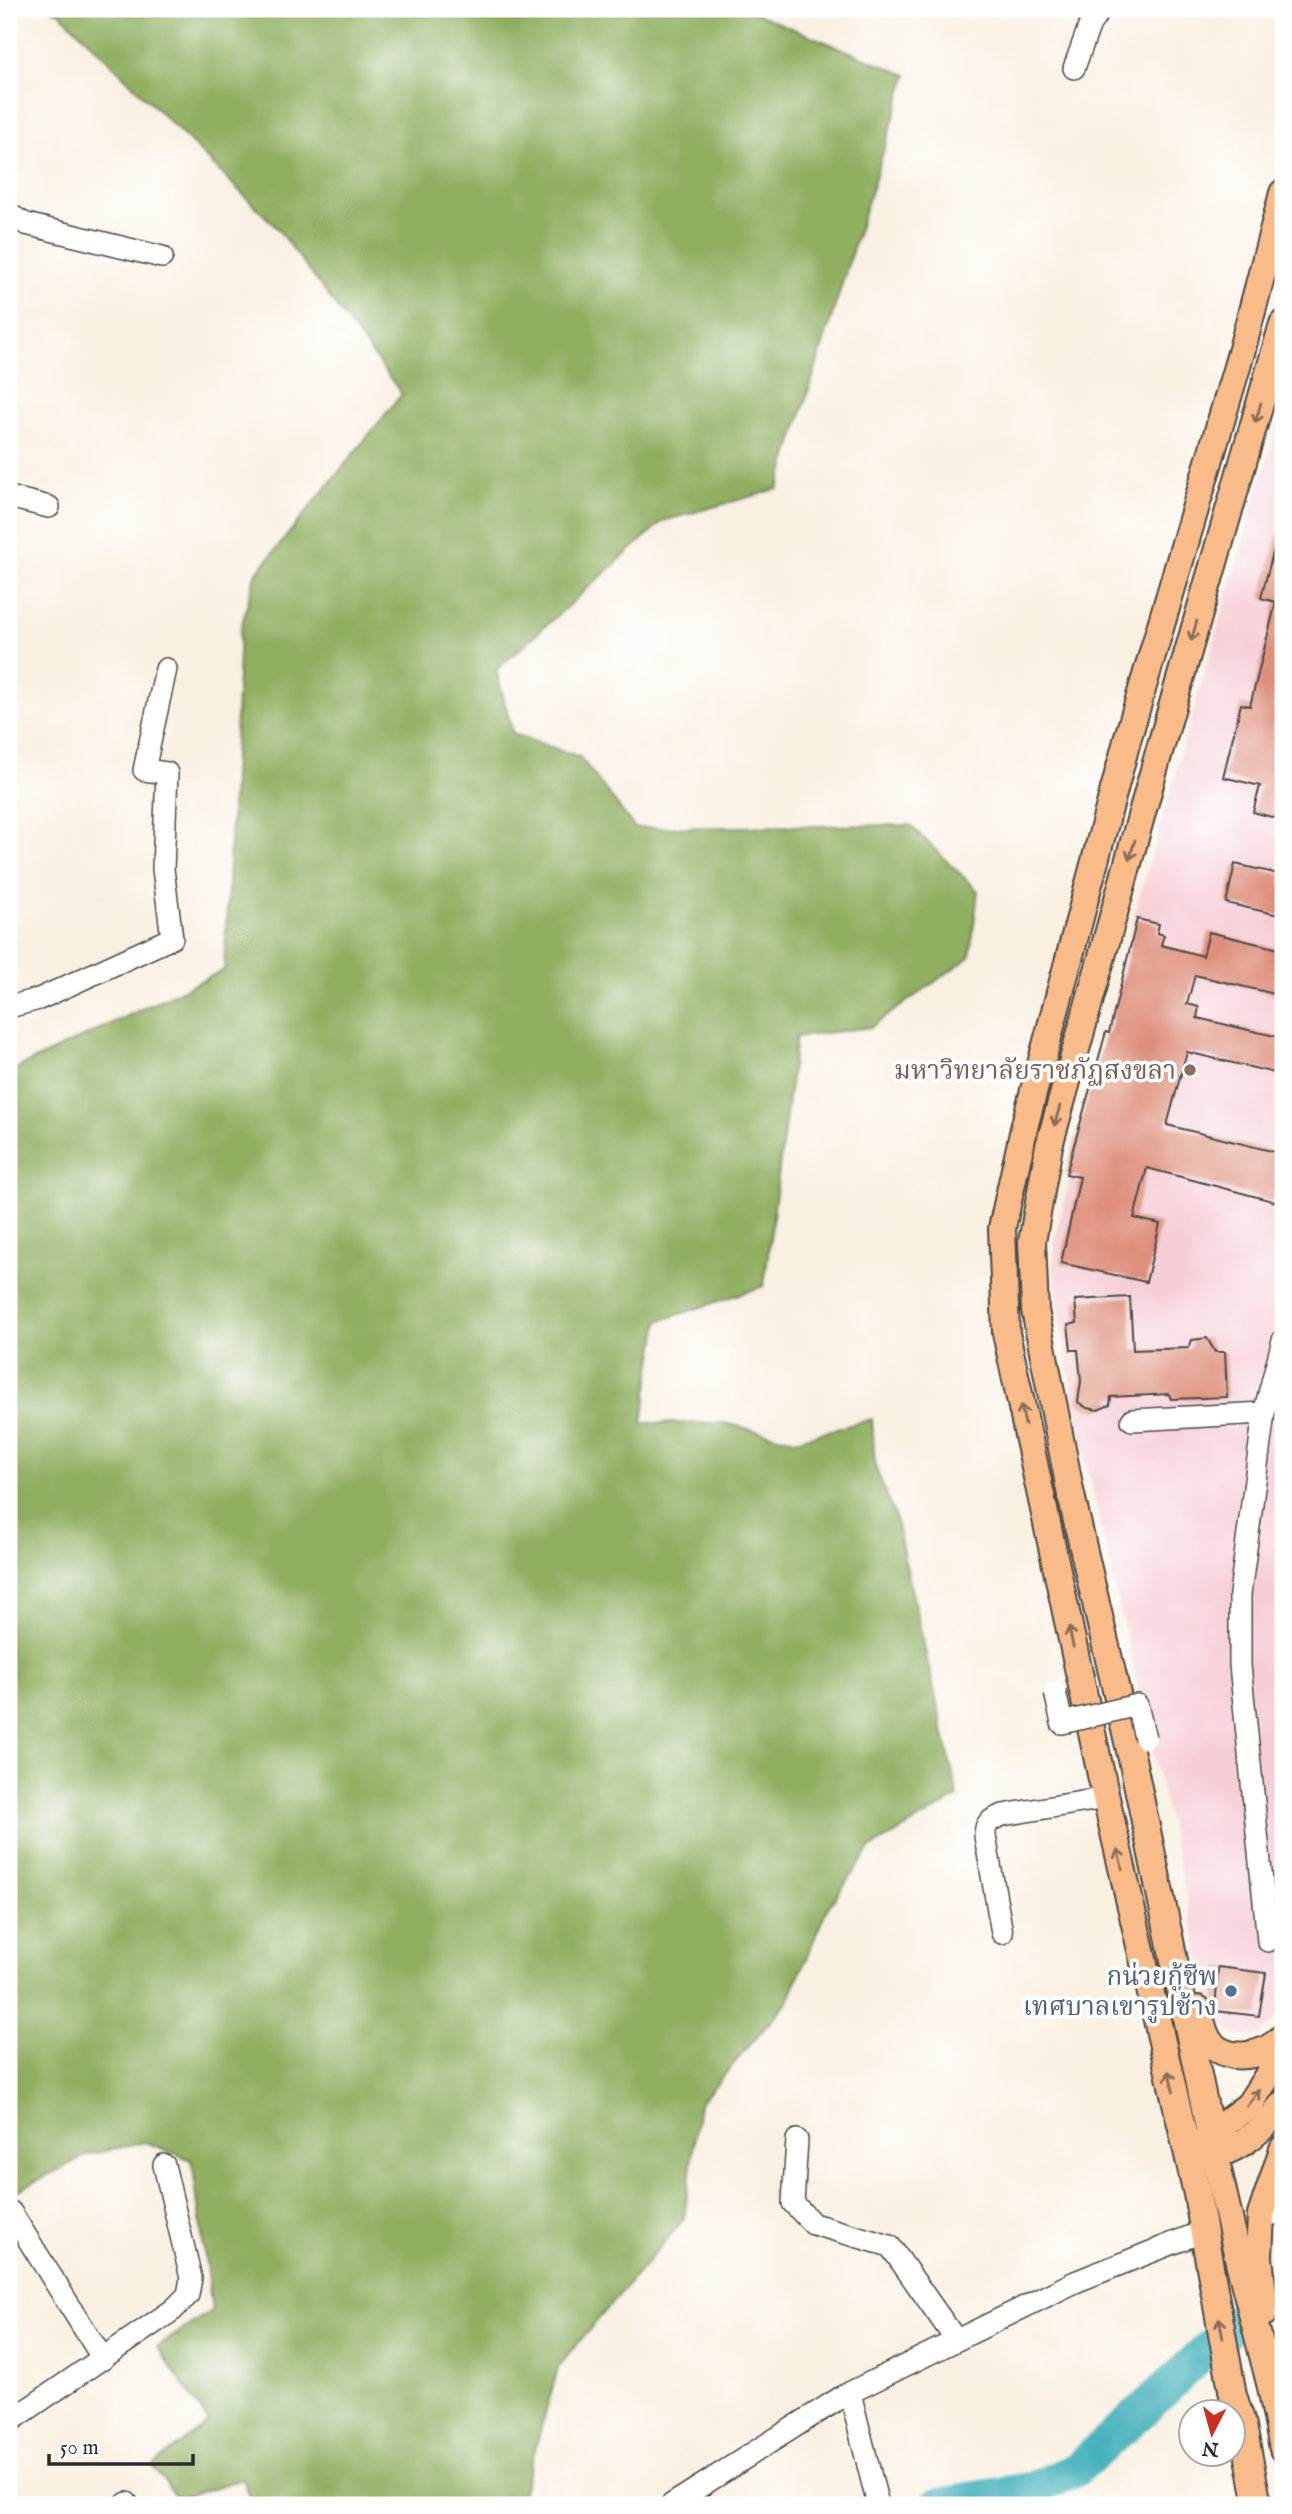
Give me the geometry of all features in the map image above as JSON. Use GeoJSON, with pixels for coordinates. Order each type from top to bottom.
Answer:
{"type":"FeatureCollection","features":[{"type":"Feature","properties":{"kind":"main road"},"geometry":{"type":"LineString","coordinates":[[1283,193],[1241,353],[1124,750],[1025,1124],[1002,1228],[1006,1333],[1106,1798],[1203,2148],[1249,2260],[1276,2394],[1283,2449]]}},
{"type":"Feature","properties":{"kind":"main road"},"geometry":{"type":"LineString","coordinates":[[1258,2505],[1243,2426],[1233,2395],[1197,2194],[1203,2148],[1148,1836],[1070,1495],[1035,1310],[1032,1242],[1049,1146],[1159,752],[1278,364],[1283,324]]}},
{"type":"Feature","properties":{"kind":"main road"},"geometry":{"type":"LineString","coordinates":[[1241,353],[1278,364]]}},
{"type":"Feature","properties":{"kind":"main road"},"geometry":{"type":"LineString","coordinates":[[1148,1836],[1166,1878],[1202,2025],[1209,2040],[1230,2054],[1242,2055],[1264,2052],[1274,2047],[1283,2037]]}},
{"type":"Feature","properties":{"kind":"main road"},"geometry":{"type":"LineString","coordinates":[[1203,2148],[1249,2105],[1283,2052]]}},
{"type":"Feature","properties":{"kind":"main road"},"geometry":{"type":"LineString","coordinates":[[1203,2148],[1252,2136],[1274,2117],[1283,2104]]}},
{"type":"Feature","properties":{"kind":"main road"},"geometry":{"type":"LineString","coordinates":[[1249,2260],[1272,2214],[1283,2149]]}},
{"type":"Feature","properties":{"kind":"street"},"geometry":{"type":"LineString","coordinates":[[1074,68],[1090,24],[1101,9]]}},
{"type":"Feature","properties":{"kind":"street"},"geometry":{"type":"LineString","coordinates":[[9,214],[26,224],[162,257]]}},
{"type":"Feature","properties":{"kind":"street"},"geometry":{"type":"LineString","coordinates":[[9,497],[49,507]]}},
{"type":"Feature","properties":{"kind":"street"},"geometry":{"type":"LineString","coordinates":[[9,1007],[30,1002],[172,938],[163,869],[167,774],[144,770],[166,669]]}},
{"type":"Feature","properties":{"kind":"street"},"geometry":{"type":"LineString","coordinates":[[1268,1941],[1240,1665],[1240,1594],[1264,1413],[1283,1340]]}},
{"type":"Feature","properties":{"kind":"street"},"geometry":{"type":"LineString","coordinates":[[1132,1420],[1264,1413]]}},
{"type":"Feature","properties":{"kind":"street"},"geometry":{"type":"LineString","coordinates":[[1055,1692],[1062,1723],[1137,1705],[1145,1738]]}},
{"type":"Feature","properties":{"kind":"street"},"geometry":{"type":"LineString","coordinates":[[1002,1933],[985,1826],[989,1821],[1003,1815],[1106,1798]]}},
{"type":"Feature","properties":{"kind":"street"},"geometry":{"type":"LineString","coordinates":[[797,2140],[793,2203],[813,2224],[890,2246],[956,2340]]}},
{"type":"Feature","properties":{"kind":"street"},"geometry":{"type":"LineString","coordinates":[[9,2422],[173,2310],[188,2295],[191,2278],[164,2165]]}},
{"type":"Feature","properties":{"kind":"street"},"geometry":{"type":"LineString","coordinates":[[11,2212],[103,2359]]}},
{"type":"Feature","properties":{"kind":"street"},"geometry":{"type":"LineString","coordinates":[[671,2505],[850,2393],[956,2340],[1075,2282],[1206,2242]]}},
{"type":"Feature","properties":{"kind":"street"},"geometry":{"type":"LineString","coordinates":[[850,2393],[876,2498]]}},
{"type":"Feature","properties":{"kind":"shaded area","name":"มหาวิทยาลัยราชภัฏสงขลา"},"geometry":{"type":"Polygon","coordinates":[[[1283,404],[1283,2013],[1259,2035],[1237,2035],[1217,2027],[1199,1952],[1076,1419],[1053,1266],[1056,1235],[1137,905],[1283,404]]]}},
{"type":"Feature","properties":{"kind":"green space"},"geometry":{"type":"Polygon","coordinates":[[[51,9],[745,9],[907,75],[778,489],[663,521],[496,670],[513,734],[580,757],[635,828],[910,825],[978,891],[970,957],[871,1027],[796,1037],[764,1286],[659,1321],[642,1423],[724,1423],[795,1440],[872,1419],[875,1466],[895,1517],[958,1797],[871,1848],[827,1909],[788,2001],[699,2104],[684,2219],[559,2365],[519,2505],[253,2505],[243,2479],[178,2498],[152,2466],[209,2422],[157,2347],[212,2310],[192,2160],[145,2142],[87,2155],[9,2195],[9,1072],[224,970],[240,632],[255,575],[402,394],[277,228],[60,13],[51,9]]]}},
{"type":"Feature","properties":{"kind":"building"},"geometry":{"type":"Polygon","coordinates":[[[1278,533],[1283,533],[1283,820],[1253,812],[1260,786],[1223,777],[1241,704],[1250,706],[1276,602],[1261,598],[1278,533]]]}},
{"type":"Feature","properties":{"kind":"building"},"geometry":{"type":"Polygon","coordinates":[[[1235,864],[1283,875],[1283,916],[1226,903],[1235,864]]]}},
{"type":"Feature","properties":{"kind":"building"},"geometry":{"type":"Polygon","coordinates":[[[1137,919],[1159,924],[1157,933],[1164,935],[1161,945],[1203,956],[1209,932],[1283,950],[1283,996],[1195,975],[1187,1004],[1199,1007],[1197,1018],[1283,1038],[1283,1075],[1187,1052],[1167,1125],[1283,1154],[1283,1191],[1280,1203],[1147,1168],[1134,1218],[1160,1224],[1146,1282],[1061,1263],[1080,1177],[1066,1174],[1106,1032],[1109,1033],[1137,919]]]}},
{"type":"Feature","properties":{"kind":"building"},"geometry":{"type":"Polygon","coordinates":[[[1130,1297],[1133,1350],[1189,1348],[1192,1340],[1207,1338],[1215,1352],[1225,1352],[1227,1397],[1171,1399],[1169,1394],[1111,1397],[1110,1405],[1098,1410],[1087,1408],[1078,1402],[1081,1381],[1078,1350],[1071,1350],[1068,1325],[1077,1323],[1075,1300],[1130,1297]]]}},
{"type":"Feature","properties":{"kind":"building","name":"กน่วยกู้ชีพ เทศบาลเขารูปช้าง"},"geometry":{"type":"Polygon","coordinates":[[[1218,1967],[1266,1973],[1259,2016],[1215,2011],[1218,1967]]]}},
{"type":"Feature","properties":{"kind":"waterway"},"geometry":{"type":"LineString","coordinates":[[937,2505],[1033,2489],[1075,2470],[1283,2281]]}},
{"type":"Feature","properties":{"kind":"place","name":"มหาวิทยาลัยราชภัฏสงขลา"},"geometry":{"type":"Point","coordinates":[1190,1070]}},
{"type":"Feature","properties":{"kind":"place","name":"กน่วยกู้ชีพ เทศบาลเขารูปช้าง"},"geometry":{"type":"Point","coordinates":[1231,1991]}}]}
